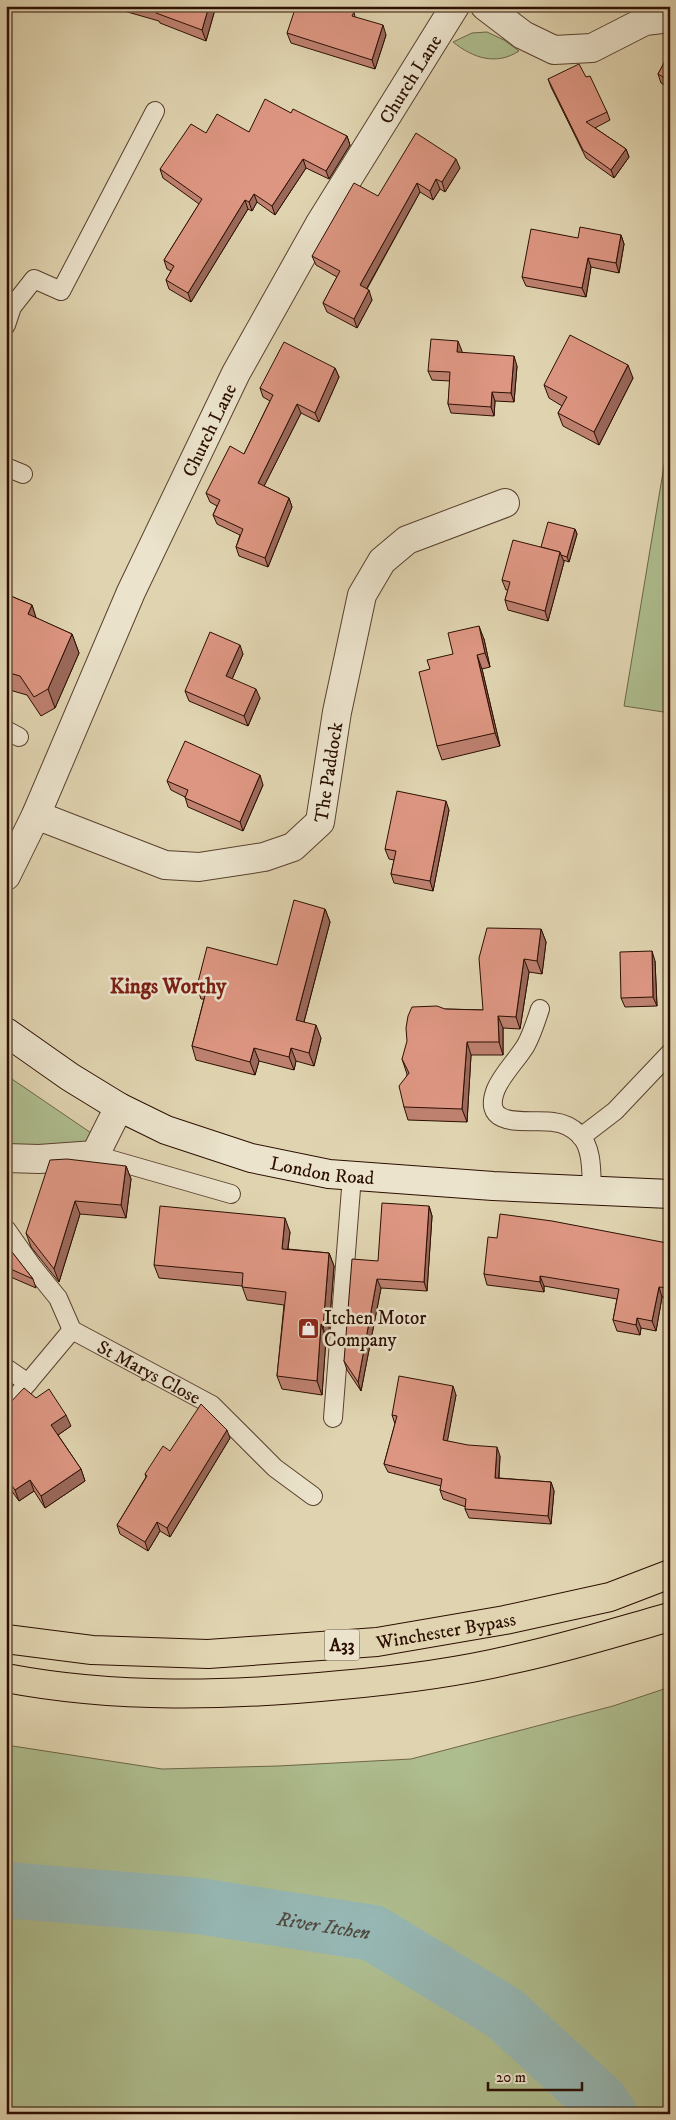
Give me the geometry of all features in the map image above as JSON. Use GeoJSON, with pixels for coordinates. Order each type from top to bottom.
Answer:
{"type":"FeatureCollection","features":[{"type":"Feature","properties":{"kind":"main road","name":"Winchester Bypass"},"geometry":{"type":"LineString","coordinates":[[6,1639],[92,1650],[208,1654],[377,1642],[505,1620],[610,1597],[670,1574]]}},
{"type":"Feature","properties":{"kind":"main road","name":"A33"},"geometry":{"type":"LineString","coordinates":[[6,1678],[39,1684],[104,1691],[188,1694],[282,1691],[405,1679],[509,1660],[670,1617]]}},
{"type":"Feature","properties":{"kind":"street","name":"Church Lane"},"geometry":{"type":"LineString","coordinates":[[6,876],[36,815],[130,592],[236,372],[318,225],[455,6]]}},
{"type":"Feature","properties":{"kind":"street"},"geometry":{"type":"LineString","coordinates":[[485,6],[523,35],[554,50],[592,48],[645,21],[670,18]]}},
{"type":"Feature","properties":{"kind":"street","name":"The Paddock"},"geometry":{"type":"LineString","coordinates":[[36,815],[165,866],[199,867],[246,860],[264,857],[293,846],[320,822],[337,712],[362,595],[382,561],[407,540],[505,503]]}},
{"type":"Feature","properties":{"kind":"street","name":"London Road"},"geometry":{"type":"LineString","coordinates":[[6,1032],[70,1077],[119,1107],[166,1130],[251,1158],[329,1174],[352,1176],[670,1194]]}},
{"type":"Feature","properties":{"kind":"street"},"geometry":{"type":"LineString","coordinates":[[6,1158],[39,1159],[95,1155],[119,1107]]}},
{"type":"Feature","properties":{"kind":"lane"},"geometry":{"type":"LineString","coordinates":[[6,325],[12,307],[34,278],[61,291],[155,110]]}},
{"type":"Feature","properties":{"kind":"lane"},"geometry":{"type":"LineString","coordinates":[[6,467],[23,474]]}},
{"type":"Feature","properties":{"kind":"lane"},"geometry":{"type":"LineString","coordinates":[[540,1009],[527,1044],[496,1089],[493,1104],[497,1114],[505,1119],[517,1122],[552,1121],[569,1126],[581,1137],[590,1161],[592,1190]]}},
{"type":"Feature","properties":{"kind":"lane"},"geometry":{"type":"LineString","coordinates":[[581,1137],[616,1111],[670,1053]]}},
{"type":"Feature","properties":{"kind":"lane"},"geometry":{"type":"LineString","coordinates":[[95,1155],[231,1194]]}},
{"type":"Feature","properties":{"kind":"lane"},"geometry":{"type":"LineString","coordinates":[[333,1418],[352,1176]]}},
{"type":"Feature","properties":{"kind":"lane"},"geometry":{"type":"LineString","coordinates":[[6,1229],[32,1266],[58,1298],[72,1330],[6,1409]]}},
{"type":"Feature","properties":{"kind":"lane","name":"St Marys Close"},"geometry":{"type":"LineString","coordinates":[[72,1330],[212,1405],[275,1468],[314,1496]]}},
{"type":"Feature","properties":{"kind":"lane"},"geometry":{"type":"LineString","coordinates":[[6,1368],[28,1382]]}},
{"type":"Feature","properties":{"kind":"green space"},"geometry":{"type":"Polygon","coordinates":[[[487,32],[504,40],[519,51],[502,58],[485,58],[461,48],[453,42],[472,33],[487,32]]]}},
{"type":"Feature","properties":{"kind":"green space"},"geometry":{"type":"Polygon","coordinates":[[[670,430],[670,713],[624,706],[670,430]]]}},
{"type":"Feature","properties":{"kind":"green space"},"geometry":{"type":"Polygon","coordinates":[[[6,1075],[100,1139],[91,1157],[6,1152],[6,1075]]]}},
{"type":"Feature","properties":{"kind":"green space"},"geometry":{"type":"Polygon","coordinates":[[[670,1687],[670,2114],[6,2114],[6,1745],[162,1769],[278,1766],[411,1759],[613,1706],[670,1687]]]}},
{"type":"Feature","properties":{"kind":"building"},"geometry":{"type":"Polygon","coordinates":[[[140,6],[209,6],[202,30],[140,6]]]}},
{"type":"Feature","properties":{"kind":"building"},"geometry":{"type":"Polygon","coordinates":[[[296,6],[336,6],[354,12],[352,16],[383,25],[372,60],[287,33],[296,6]]]}},
{"type":"Feature","properties":{"kind":"building"},"geometry":{"type":"Polygon","coordinates":[[[670,52],[670,81],[658,74],[670,52]]]}},
{"type":"Feature","properties":{"kind":"building"},"geometry":{"type":"Polygon","coordinates":[[[579,64],[586,77],[590,76],[607,112],[586,122],[626,149],[611,170],[583,150],[548,79],[579,64]]]}},
{"type":"Feature","properties":{"kind":"building"},"geometry":{"type":"Polygon","coordinates":[[[265,99],[291,113],[293,109],[347,136],[326,171],[303,159],[272,206],[254,194],[249,202],[245,200],[188,293],[166,280],[174,266],[164,260],[202,199],[160,169],[191,124],[206,133],[217,114],[249,132],[265,99]]]}},
{"type":"Feature","properties":{"kind":"building"},"geometry":{"type":"Polygon","coordinates":[[[416,133],[456,159],[442,182],[436,179],[430,191],[417,183],[360,285],[369,290],[354,319],[323,303],[340,271],[312,256],[354,183],[378,196],[416,133]]]}},
{"type":"Feature","properties":{"kind":"building"},"geometry":{"type":"Polygon","coordinates":[[[580,227],[621,235],[616,263],[588,258],[582,288],[522,277],[531,229],[578,238],[580,227]]]}},
{"type":"Feature","properties":{"kind":"building"},"geometry":{"type":"Polygon","coordinates":[[[570,335],[628,365],[594,432],[558,413],[567,397],[544,385],[570,335]]]}},
{"type":"Feature","properties":{"kind":"building"},"geometry":{"type":"Polygon","coordinates":[[[431,339],[458,341],[457,352],[514,356],[511,393],[492,392],[491,407],[448,404],[450,372],[428,371],[431,339]]]}},
{"type":"Feature","properties":{"kind":"building"},"geometry":{"type":"Polygon","coordinates":[[[284,342],[335,368],[315,413],[297,404],[258,483],[289,498],[265,558],[236,547],[243,529],[213,515],[220,500],[206,493],[230,446],[244,454],[273,395],[260,388],[284,342]]]}},
{"type":"Feature","properties":{"kind":"building"},"geometry":{"type":"Polygon","coordinates":[[[548,522],[575,529],[567,557],[561,555],[560,552],[541,547],[548,522]]]}},
{"type":"Feature","properties":{"kind":"building"},"geometry":{"type":"Polygon","coordinates":[[[513,540],[560,552],[545,611],[505,600],[510,582],[502,580],[513,540]]]}},
{"type":"Feature","properties":{"kind":"building"},"geometry":{"type":"Polygon","coordinates":[[[6,594],[32,605],[28,614],[72,634],[48,689],[34,697],[20,676],[6,672],[6,594]]]}},
{"type":"Feature","properties":{"kind":"building"},"geometry":{"type":"Polygon","coordinates":[[[479,626],[485,653],[477,655],[495,733],[437,746],[419,672],[430,669],[427,660],[453,654],[448,633],[479,626]]]}},
{"type":"Feature","properties":{"kind":"building"},"geometry":{"type":"Polygon","coordinates":[[[210,632],[240,645],[226,676],[256,689],[244,716],[185,691],[210,632]]]}},
{"type":"Feature","properties":{"kind":"building"},"geometry":{"type":"Polygon","coordinates":[[[185,741],[260,775],[240,822],[185,798],[188,790],[167,781],[185,741]]]}},
{"type":"Feature","properties":{"kind":"building"},"geometry":{"type":"Polygon","coordinates":[[[397,791],[446,801],[430,881],[391,874],[396,851],[385,849],[397,791]]]}},
{"type":"Feature","properties":{"kind":"building"},"geometry":{"type":"Polygon","coordinates":[[[294,900],[325,909],[296,1020],[316,1025],[309,1053],[291,1048],[289,1057],[254,1048],[250,1062],[192,1046],[207,988],[197,986],[207,947],[277,965],[294,900]]]}},
{"type":"Feature","properties":{"kind":"building"},"geometry":{"type":"Polygon","coordinates":[[[487,928],[541,929],[537,961],[524,959],[516,1017],[498,1016],[499,1042],[467,1042],[462,1109],[404,1107],[399,1086],[409,1073],[402,1059],[407,1041],[406,1028],[408,1016],[412,1007],[437,1006],[445,1009],[483,1010],[479,958],[487,928]]]}},
{"type":"Feature","properties":{"kind":"building"},"geometry":{"type":"Polygon","coordinates":[[[652,951],[653,997],[621,998],[620,952],[652,951]]]}},
{"type":"Feature","properties":{"kind":"building"},"geometry":{"type":"Polygon","coordinates":[[[67,1159],[126,1166],[121,1205],[75,1201],[54,1269],[26,1233],[50,1160],[67,1159]]]}},
{"type":"Feature","properties":{"kind":"building"},"geometry":{"type":"Polygon","coordinates":[[[382,1203],[429,1206],[424,1282],[377,1279],[358,1382],[344,1361],[352,1259],[378,1261],[382,1203]]]}},
{"type":"Feature","properties":{"kind":"building"},"geometry":{"type":"Polygon","coordinates":[[[160,1206],[285,1218],[282,1249],[329,1253],[317,1381],[277,1376],[286,1292],[242,1287],[243,1273],[154,1265],[160,1206]]]}},
{"type":"Feature","properties":{"kind":"building"},"geometry":{"type":"Polygon","coordinates":[[[500,1214],[552,1221],[667,1243],[668,1233],[670,1234],[670,1288],[659,1287],[652,1321],[637,1318],[636,1325],[613,1320],[619,1289],[540,1276],[540,1282],[484,1274],[488,1237],[497,1238],[500,1214]]]}},
{"type":"Feature","properties":{"kind":"building"},"geometry":{"type":"Polygon","coordinates":[[[6,1245],[9,1248],[33,1279],[6,1267],[6,1245]]]}},
{"type":"Feature","properties":{"kind":"building"},"geometry":{"type":"Polygon","coordinates":[[[399,1376],[453,1386],[443,1440],[468,1445],[497,1447],[495,1478],[551,1482],[548,1516],[465,1509],[466,1499],[440,1490],[442,1479],[384,1464],[397,1416],[392,1415],[399,1376]]]}},
{"type":"Feature","properties":{"kind":"building"},"geometry":{"type":"Polygon","coordinates":[[[24,1388],[36,1398],[49,1389],[66,1415],[51,1425],[81,1469],[41,1496],[30,1480],[15,1490],[6,1478],[6,1407],[24,1388]]]}},
{"type":"Feature","properties":{"kind":"building"},"geometry":{"type":"Polygon","coordinates":[[[201,1404],[227,1430],[167,1528],[157,1522],[145,1542],[117,1525],[163,1446],[170,1451],[201,1404]]]}},
{"type":"Feature","properties":{"kind":"waterway","name":"River Itchen"},"geometry":{"type":"LineString","coordinates":[[6,1890],[199,1906],[373,1933],[504,2013],[601,2102],[609,2114]]}},
{"type":"Feature","properties":{"kind":"place","name":"Itchen Motor Company"},"geometry":{"type":"Point","coordinates":[308,1328]}},
{"type":"Feature","properties":{"kind":"district","name":"Kings Worthy"},"geometry":{"type":"Point","coordinates":[168,986]}}]}
